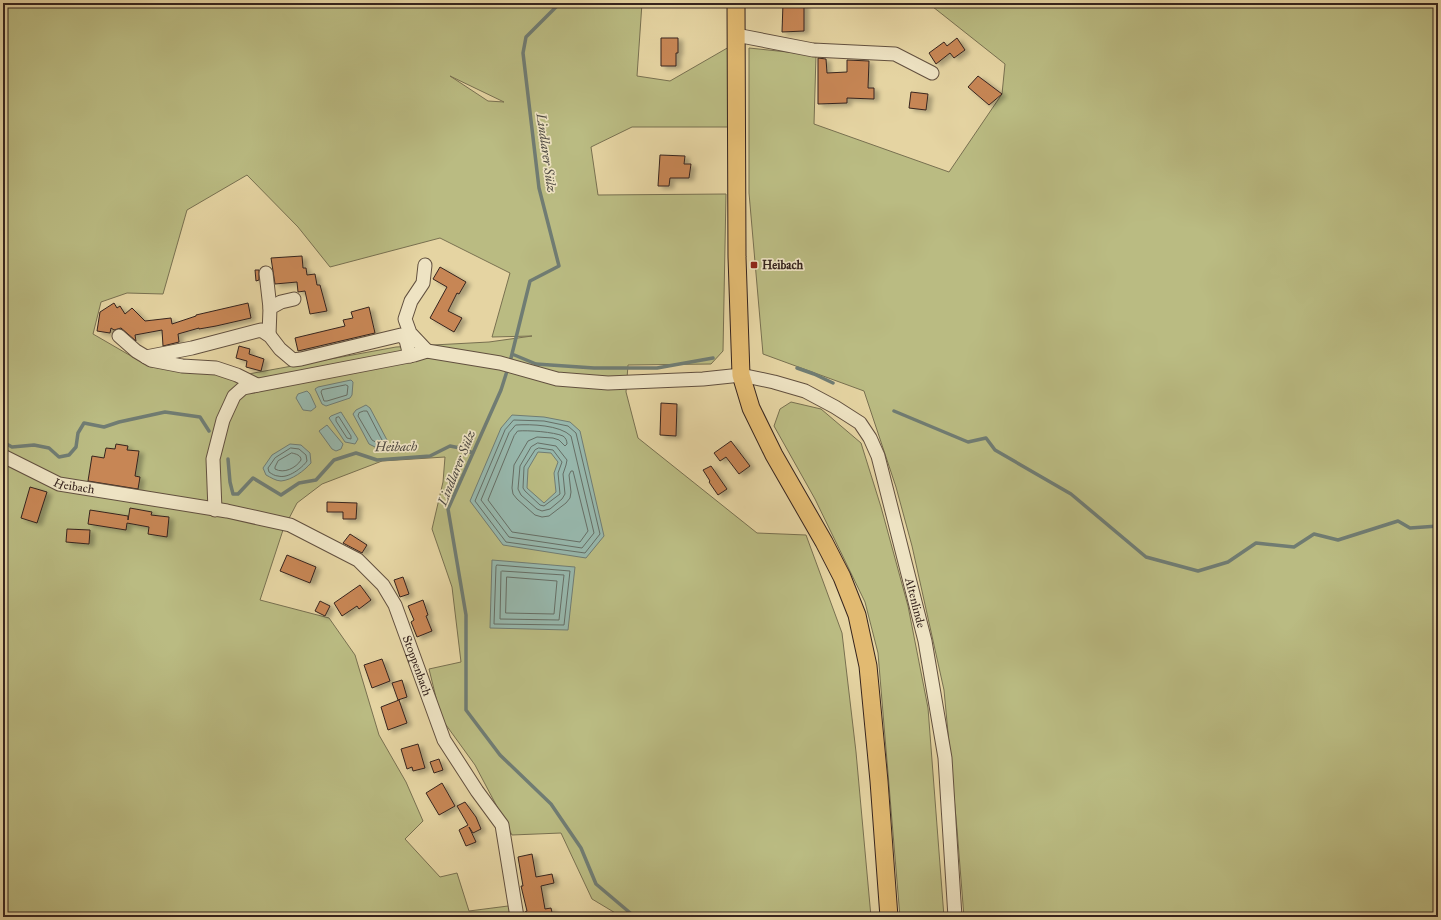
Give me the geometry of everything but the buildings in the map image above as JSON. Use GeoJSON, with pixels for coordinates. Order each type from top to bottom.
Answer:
{"type":"FeatureCollection","features":[{"type":"Feature","properties":{"kind":"main road"},"geometry":{"type":"LineString","coordinates":[[736,3],[737,257],[741,375],[751,408],[774,455],[824,542],[842,577],[857,615],[868,666],[879,781],[889,917]]}},
{"type":"Feature","properties":{"kind":"street"},"geometry":{"type":"LineString","coordinates":[[736,41],[813,50],[895,54],[932,73]]}},
{"type":"Feature","properties":{"kind":"street"},"geometry":{"type":"LineString","coordinates":[[425,265],[424,283],[411,302],[405,319],[410,333],[427,351]]}},
{"type":"Feature","properties":{"kind":"street"},"geometry":{"type":"LineString","coordinates":[[266,273],[270,308],[269,335]]}},
{"type":"Feature","properties":{"kind":"street"},"geometry":{"type":"LineString","coordinates":[[270,308],[281,302],[294,298]]}},
{"type":"Feature","properties":{"kind":"street"},"geometry":{"type":"LineString","coordinates":[[146,357],[192,348],[261,330],[269,335],[280,349],[293,360],[400,336],[406,340],[410,356]]}},
{"type":"Feature","properties":{"kind":"street"},"geometry":{"type":"LineString","coordinates":[[119,336],[136,351],[151,360],[182,366],[216,368],[237,375],[257,385]]}},
{"type":"Feature","properties":{"kind":"street"},"geometry":{"type":"LineString","coordinates":[[215,510],[213,459],[223,420],[234,396],[243,388],[410,356],[427,351],[500,363],[557,380],[608,383],[703,379],[741,375]]}},
{"type":"Feature","properties":{"kind":"street","name":"Altenlinde"},"geometry":{"type":"LineString","coordinates":[[741,375],[774,382],[805,391],[835,407],[860,423],[870,438],[878,456],[925,641],[943,750],[955,917]]}},
{"type":"Feature","properties":{"kind":"street","name":"Heibach"},"geometry":{"type":"LineString","coordinates":[[3,456],[59,484],[215,510]]}},
{"type":"Feature","properties":{"kind":"street","name":"Stoppenbach"},"geometry":{"type":"LineString","coordinates":[[215,510],[227,511],[290,525],[358,560],[383,585],[395,605],[444,740],[477,791],[502,825],[517,917]]}},
{"type":"Feature","properties":{"kind":"green space"},"geometry":{"type":"Polygon","coordinates":[[[3,3],[642,3],[637,76],[670,81],[729,47],[729,127],[632,127],[591,147],[598,195],[726,194],[723,351],[711,364],[628,365],[626,392],[638,438],[757,533],[806,535],[842,633],[856,752],[871,917],[622,917],[592,899],[561,833],[512,835],[475,765],[441,718],[429,669],[461,662],[452,587],[432,529],[443,482],[445,457],[382,461],[322,484],[297,503],[283,530],[260,600],[329,618],[355,655],[379,735],[406,782],[423,821],[405,839],[440,877],[457,873],[469,911],[516,905],[516,917],[3,917],[3,3]],[[450,76],[488,101],[504,102],[450,76]],[[247,175],[187,210],[163,294],[127,293],[101,302],[93,334],[150,367],[243,375],[396,347],[489,342],[532,336],[492,337],[510,273],[440,238],[330,267],[298,227],[247,175]]]}},
{"type":"Feature","properties":{"kind":"green space"},"geometry":{"type":"Polygon","coordinates":[[[928,3],[1438,3],[1438,917],[964,917],[944,690],[912,546],[896,487],[864,391],[763,354],[749,193],[749,48],[816,55],[814,124],[949,172],[1002,94],[1005,64],[928,3]]]}},
{"type":"Feature","properties":{"kind":"green space"},"geometry":{"type":"Polygon","coordinates":[[[791,402],[821,409],[861,443],[881,507],[908,606],[928,708],[944,917],[900,917],[878,653],[865,602],[815,499],[774,426],[780,409],[791,402]]]}},
{"type":"Feature","properties":{"kind":"water"},"geometry":{"type":"Polygon","coordinates":[[[351,380],[353,382],[352,395],[350,398],[326,406],[322,404],[315,389],[318,387],[351,380]]]}},
{"type":"Feature","properties":{"kind":"water"},"geometry":{"type":"Polygon","coordinates":[[[307,391],[316,407],[311,411],[303,410],[296,398],[298,394],[307,391]]]}},
{"type":"Feature","properties":{"kind":"water"},"geometry":{"type":"Polygon","coordinates":[[[366,405],[370,408],[387,440],[386,443],[379,449],[369,444],[353,414],[356,410],[366,405]]]}},
{"type":"Feature","properties":{"kind":"water"},"geometry":{"type":"Polygon","coordinates":[[[341,412],[358,439],[355,444],[345,442],[329,418],[341,412]]]}},
{"type":"Feature","properties":{"kind":"water"},"geometry":{"type":"Polygon","coordinates":[[[512,415],[544,417],[570,422],[580,431],[604,536],[586,558],[503,545],[470,501],[501,428],[512,415]],[[538,452],[528,469],[527,488],[544,503],[556,492],[554,473],[558,462],[551,453],[538,452]]]}},
{"type":"Feature","properties":{"kind":"water"},"geometry":{"type":"Polygon","coordinates":[[[327,425],[343,444],[341,449],[336,451],[332,449],[319,431],[327,425]]]}},
{"type":"Feature","properties":{"kind":"water"},"geometry":{"type":"Polygon","coordinates":[[[290,444],[301,445],[310,453],[311,463],[298,475],[289,479],[281,481],[266,475],[263,468],[272,455],[290,444]]]}},
{"type":"Feature","properties":{"kind":"water"},"geometry":{"type":"Polygon","coordinates":[[[492,560],[575,567],[568,630],[490,628],[492,560]]]}},
{"type":"Feature","properties":{"kind":"waterway","name":"Lindlarer Sülz"},"geometry":{"type":"LineString","coordinates":[[510,362],[530,281],[559,266],[539,188],[523,53],[526,37],[560,3]]}},
{"type":"Feature","properties":{"kind":"waterway"},"geometry":{"type":"LineString","coordinates":[[512,354],[536,364],[594,368],[657,368],[713,358]]}},
{"type":"Feature","properties":{"kind":"waterway","name":"Lindlarer Sülz"},"geometry":{"type":"LineString","coordinates":[[508,368],[501,390],[448,509],[466,615],[466,710],[500,755],[551,804],[581,848],[596,884],[635,917]]}},
{"type":"Feature","properties":{"kind":"waterway"},"geometry":{"type":"LineString","coordinates":[[797,368],[833,383]]}},
{"type":"Feature","properties":{"kind":"waterway"},"geometry":{"type":"LineString","coordinates":[[894,411],[968,442],[986,438],[995,450],[1071,494],[1146,557],[1198,571],[1228,562],[1256,543],[1294,547],[1314,534],[1338,540],[1398,521],[1410,528],[1438,526]]}},
{"type":"Feature","properties":{"kind":"waterway","name":"Heibach"},"geometry":{"type":"LineString","coordinates":[[3,442],[12,447],[34,445],[49,448],[59,457],[69,455],[76,447],[78,433],[84,423],[104,427],[119,422],[165,412],[200,417],[209,431]]}},
{"type":"Feature","properties":{"kind":"waterway","name":"Heibach"},"geometry":{"type":"LineString","coordinates":[[228,459],[230,482],[233,494],[238,494],[253,478],[281,495],[299,483],[316,480],[334,460],[356,453],[377,460],[430,456],[450,446],[473,453]]}},
{"type":"Feature","properties":{"kind":"place","name":"Heibach"},"geometry":{"type":"Point","coordinates":[754,265]}}]}
